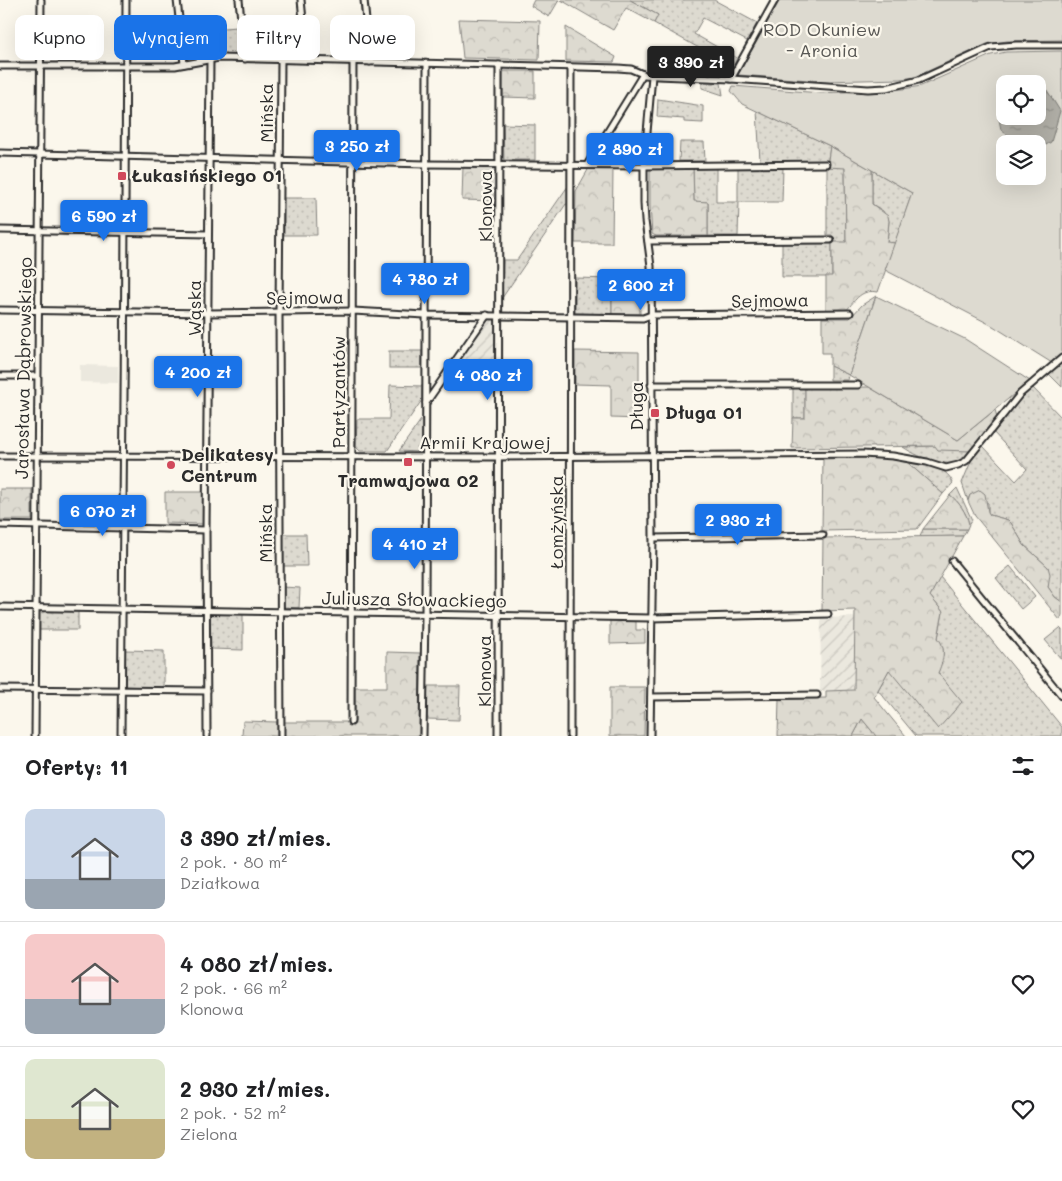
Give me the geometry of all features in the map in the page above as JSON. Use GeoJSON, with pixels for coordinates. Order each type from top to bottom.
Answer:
{"type":"FeatureCollection","features":[{"type":"Feature","properties":{"kind":"street","name":"Jarosława Dąbrowskiego"},"geometry":{"type":"LineString","coordinates":[[35,736],[41,0]]}},
{"type":"Feature","properties":{"kind":"street"},"geometry":{"type":"LineString","coordinates":[[121,736],[126,0]]}},
{"type":"Feature","properties":{"kind":"street"},"geometry":{"type":"LineString","coordinates":[[177,0],[184,64]]}},
{"type":"Feature","properties":{"kind":"street"},"geometry":{"type":"LineString","coordinates":[[239,0],[241,15]]}},
{"type":"Feature","properties":{"kind":"street"},"geometry":{"type":"LineString","coordinates":[[301,0],[302,15]]}},
{"type":"Feature","properties":{"kind":"street"},"geometry":{"type":"LineString","coordinates":[[364,0],[370,62]]}},
{"type":"Feature","properties":{"kind":"street"},"geometry":{"type":"LineString","coordinates":[[731,79],[775,0]]}},
{"type":"Feature","properties":{"kind":"street"},"geometry":{"type":"LineString","coordinates":[[307,60],[627,68],[652,76],[731,79],[868,89],[886,88],[919,80],[991,47],[1062,45]]}},
{"type":"Feature","properties":{"kind":"street"},"geometry":{"type":"LineString","coordinates":[[0,66],[126,66],[184,64],[205,60]]}},
{"type":"Feature","properties":{"kind":"street","name":"Wąska"},"geometry":{"type":"LineString","coordinates":[[207,736],[206,530],[210,60]]}},
{"type":"Feature","properties":{"kind":"street","name":"Mińska"},"geometry":{"type":"LineString","coordinates":[[281,60],[279,313],[281,736]]}},
{"type":"Feature","properties":{"kind":"street","name":"Partyzantów"},"geometry":{"type":"LineString","coordinates":[[351,722],[353,61]]}},
{"type":"Feature","properties":{"kind":"street"},"geometry":{"type":"LineString","coordinates":[[423,736],[427,64]]}},
{"type":"Feature","properties":{"kind":"street","name":"Klonowa"},"geometry":{"type":"LineString","coordinates":[[498,736],[499,65]]}},
{"type":"Feature","properties":{"kind":"street","name":"Łomżyńska"},"geometry":{"type":"LineString","coordinates":[[570,736],[572,68]]}},
{"type":"Feature","properties":{"kind":"street"},"geometry":{"type":"LineString","coordinates":[[587,165],[643,74]]}},
{"type":"Feature","properties":{"kind":"street","name":"Długa"},"geometry":{"type":"LineString","coordinates":[[650,736],[652,538],[651,266],[645,221],[644,166],[652,76]]}},
{"type":"Feature","properties":{"kind":"street"},"geometry":{"type":"LineString","coordinates":[[0,153],[426,164],[644,166],[826,164]]}},
{"type":"Feature","properties":{"kind":"street"},"geometry":{"type":"LineString","coordinates":[[0,230],[208,234]]}},
{"type":"Feature","properties":{"kind":"street"},"geometry":{"type":"LineString","coordinates":[[648,241],[832,240]]}},
{"type":"Feature","properties":{"kind":"street","name":"Sejmowa"},"geometry":{"type":"LineString","coordinates":[[0,310],[209,313],[353,311],[425,315],[644,318],[651,316],[850,313]]}},
{"type":"Feature","properties":{"kind":"street"},"geometry":{"type":"LineString","coordinates":[[425,403],[487,315]]}},
{"type":"Feature","properties":{"kind":"street","name":"Armii Krajowej"},"geometry":{"type":"LineString","coordinates":[[0,456],[570,457],[863,454],[894,456],[952,468],[966,461],[1020,394],[1062,358]]}},
{"type":"Feature","properties":{"kind":"street"},"geometry":{"type":"LineString","coordinates":[[0,376],[37,376]]}},
{"type":"Feature","properties":{"kind":"street"},"geometry":{"type":"LineString","coordinates":[[651,385],[858,385]]}},
{"type":"Feature","properties":{"kind":"street"},"geometry":{"type":"LineString","coordinates":[[0,526],[206,530]]}},
{"type":"Feature","properties":{"kind":"street"},"geometry":{"type":"LineString","coordinates":[[652,538],[823,535]]}},
{"type":"Feature","properties":{"kind":"street"},"geometry":{"type":"LineString","coordinates":[[952,561],[1062,696]]}},
{"type":"Feature","properties":{"kind":"street","name":"Juliusza Słowackiego"},"geometry":{"type":"LineString","coordinates":[[0,607],[651,618],[828,614]]}},
{"type":"Feature","properties":{"kind":"street"},"geometry":{"type":"LineString","coordinates":[[0,689],[207,691]]}},
{"type":"Feature","properties":{"kind":"street"},"geometry":{"type":"LineString","coordinates":[[651,697],[817,695]]}},
{"type":"Feature","properties":{"kind":"shaded area"},"geometry":{"type":"Polygon","coordinates":[[[488,318],[495,318],[495,360],[462,359],[488,318]]]}},
{"type":"Feature","properties":{"kind":"shaded area"},"geometry":{"type":"Polygon","coordinates":[[[80,365],[118,366],[118,383],[80,382],[80,365]]]}},
{"type":"Feature","properties":{"kind":"shaded area"},"geometry":{"type":"Polygon","coordinates":[[[855,617],[854,691],[820,691],[821,618],[855,617]]]}},
{"type":"Feature","properties":{"kind":"green space"},"geometry":{"type":"Polygon","coordinates":[[[534,0],[559,0],[549,17],[531,6],[534,0]]]}},
{"type":"Feature","properties":{"kind":"green space"},"geometry":{"type":"Polygon","coordinates":[[[561,0],[630,0],[658,15],[654,23],[626,8],[613,30],[561,0]]]}},
{"type":"Feature","properties":{"kind":"green space"},"geometry":{"type":"Polygon","coordinates":[[[630,0],[714,0],[757,23],[747,41],[703,18],[694,34],[737,58],[733,67],[654,23],[658,15],[630,0]]]}},
{"type":"Feature","properties":{"kind":"green space","name":"ROD Okuniew - Aronia"},"geometry":{"type":"Polygon","coordinates":[[[780,0],[1062,0],[1062,40],[1007,41],[987,44],[915,77],[901,79],[824,81],[738,75],[780,0]]]}},
{"type":"Feature","properties":{"kind":"green space"},"geometry":{"type":"Polygon","coordinates":[[[459,19],[540,21],[539,60],[463,58],[459,19]]]}},
{"type":"Feature","properties":{"kind":"green space"},"geometry":{"type":"Polygon","coordinates":[[[237,27],[237,53],[227,53],[227,28],[237,27]]]}},
{"type":"Feature","properties":{"kind":"green space"},"geometry":{"type":"Polygon","coordinates":[[[566,27],[616,57],[614,62],[566,61],[566,27]]]}},
{"type":"Feature","properties":{"kind":"green space","name":"ROD Okuniew - Aronia"},"geometry":{"type":"Polygon","coordinates":[[[1062,51],[1062,354],[1052,363],[993,326],[885,270],[912,193],[830,146],[742,104],[731,91],[733,86],[821,93],[903,89],[921,86],[991,55],[1006,52],[1062,51]]]}},
{"type":"Feature","properties":{"kind":"green space"},"geometry":{"type":"Polygon","coordinates":[[[503,71],[535,71],[535,98],[503,97],[503,71]]]}},
{"type":"Feature","properties":{"kind":"green space"},"geometry":{"type":"Polygon","coordinates":[[[702,83],[721,83],[723,95],[702,88],[702,83]]]}},
{"type":"Feature","properties":{"kind":"green space"},"geometry":{"type":"Polygon","coordinates":[[[658,99],[703,106],[703,123],[684,122],[684,119],[657,117],[658,99]]]}},
{"type":"Feature","properties":{"kind":"green space"},"geometry":{"type":"Polygon","coordinates":[[[757,111],[830,146],[828,161],[760,161],[757,111]]]}},
{"type":"Feature","properties":{"kind":"green space"},"geometry":{"type":"Polygon","coordinates":[[[503,124],[535,125],[535,160],[504,160],[503,124]]]}},
{"type":"Feature","properties":{"kind":"green space"},"geometry":{"type":"Polygon","coordinates":[[[680,142],[704,142],[705,161],[679,161],[680,142]]]}},
{"type":"Feature","properties":{"kind":"green space"},"geometry":{"type":"Polygon","coordinates":[[[830,146],[872,170],[872,204],[888,216],[887,242],[895,243],[878,292],[867,292],[859,296],[846,311],[826,311],[826,276],[832,276],[832,242],[846,242],[845,168],[827,167],[830,146]]]}},
{"type":"Feature","properties":{"kind":"green space"},"geometry":{"type":"Polygon","coordinates":[[[463,166],[496,167],[496,201],[462,200],[463,166]]]}},
{"type":"Feature","properties":{"kind":"green space"},"geometry":{"type":"Polygon","coordinates":[[[783,167],[782,202],[739,202],[738,236],[708,236],[708,202],[694,202],[693,168],[716,168],[716,202],[738,202],[738,168],[783,167]]]}},
{"type":"Feature","properties":{"kind":"green space"},"geometry":{"type":"Polygon","coordinates":[[[827,167],[845,167],[846,243],[832,242],[832,235],[827,235],[827,167]]]}},
{"type":"Feature","properties":{"kind":"green space"},"geometry":{"type":"Polygon","coordinates":[[[589,168],[613,169],[612,243],[575,243],[576,191],[589,168]]]}},
{"type":"Feature","properties":{"kind":"green space"},"geometry":{"type":"Polygon","coordinates":[[[650,168],[693,168],[694,201],[708,202],[708,236],[656,236],[652,234],[650,168]]]}},
{"type":"Feature","properties":{"kind":"green space"},"geometry":{"type":"Polygon","coordinates":[[[872,170],[912,193],[895,243],[887,243],[889,221],[883,211],[872,204],[872,170]]]}},
{"type":"Feature","properties":{"kind":"green space"},"geometry":{"type":"Polygon","coordinates":[[[568,186],[568,204],[566,204],[502,298],[503,260],[517,260],[568,186]]]}},
{"type":"Feature","properties":{"kind":"green space"},"geometry":{"type":"Polygon","coordinates":[[[284,198],[316,198],[317,235],[284,235],[284,198]]]}},
{"type":"Feature","properties":{"kind":"green space"},"geometry":{"type":"Polygon","coordinates":[[[832,242],[832,277],[782,277],[782,243],[832,242]]]}},
{"type":"Feature","properties":{"kind":"green space"},"geometry":{"type":"Polygon","coordinates":[[[575,278],[612,279],[612,314],[575,313],[575,278]]]}},
{"type":"Feature","properties":{"kind":"green space"},"geometry":{"type":"Polygon","coordinates":[[[639,278],[640,314],[612,314],[612,279],[639,278]]]}},
{"type":"Feature","properties":{"kind":"green space"},"geometry":{"type":"Polygon","coordinates":[[[876,296],[849,375],[830,366],[830,353],[822,353],[822,318],[850,318],[862,305],[876,296]]]}},
{"type":"Feature","properties":{"kind":"green space"},"geometry":{"type":"Polygon","coordinates":[[[876,296],[965,339],[1030,381],[958,440],[849,375],[876,296]]]}},
{"type":"Feature","properties":{"kind":"green space"},"geometry":{"type":"Polygon","coordinates":[[[389,351],[422,351],[422,368],[389,368],[389,351]]]}},
{"type":"Feature","properties":{"kind":"green space"},"geometry":{"type":"Polygon","coordinates":[[[575,351],[639,352],[639,419],[611,418],[611,385],[575,384],[575,351]]]}},
{"type":"Feature","properties":{"kind":"green space"},"geometry":{"type":"Polygon","coordinates":[[[1062,362],[1062,387],[1049,374],[1062,362]]]}},
{"type":"Feature","properties":{"kind":"green space"},"geometry":{"type":"Polygon","coordinates":[[[830,366],[849,375],[848,380],[830,380],[830,366]]]}},
{"type":"Feature","properties":{"kind":"green space"},"geometry":{"type":"Polygon","coordinates":[[[390,385],[422,386],[422,400],[387,451],[360,451],[356,447],[357,419],[389,419],[390,385]]]}},
{"type":"Feature","properties":{"kind":"green space"},"geometry":{"type":"Polygon","coordinates":[[[869,387],[958,440],[995,410],[997,417],[970,451],[938,450],[935,446],[792,448],[793,418],[805,418],[805,388],[869,387]]]}},
{"type":"Feature","properties":{"kind":"green space"},"geometry":{"type":"Polygon","coordinates":[[[1032,387],[1062,418],[1062,602],[1055,597],[1048,587],[1048,567],[1024,545],[1008,520],[990,515],[988,503],[970,495],[968,501],[962,483],[972,459],[983,446],[1016,481],[1027,469],[993,432],[1013,405],[1032,387]]]}},
{"type":"Feature","properties":{"kind":"green space"},"geometry":{"type":"Polygon","coordinates":[[[793,388],[805,388],[805,418],[793,418],[793,388]]]}},
{"type":"Feature","properties":{"kind":"green space"},"geometry":{"type":"Polygon","coordinates":[[[423,417],[422,447],[418,452],[399,451],[423,417]]]}},
{"type":"Feature","properties":{"kind":"green space"},"geometry":{"type":"Polygon","coordinates":[[[935,446],[970,451],[957,462],[948,463],[919,456],[903,447],[935,446]]]}},
{"type":"Feature","properties":{"kind":"green space"},"geometry":{"type":"Polygon","coordinates":[[[887,457],[908,463],[943,494],[917,529],[822,531],[823,459],[887,457]]]}},
{"type":"Feature","properties":{"kind":"green space"},"geometry":{"type":"Polygon","coordinates":[[[908,463],[927,465],[940,469],[950,477],[953,483],[943,494],[908,463]]]}},
{"type":"Feature","properties":{"kind":"green space"},"geometry":{"type":"Polygon","coordinates":[[[957,488],[972,520],[969,524],[962,508],[950,495],[957,488]]]}},
{"type":"Feature","properties":{"kind":"green space"},"geometry":{"type":"Polygon","coordinates":[[[0,489],[32,489],[32,520],[0,520],[0,489]]]}},
{"type":"Feature","properties":{"kind":"green space"},"geometry":{"type":"Polygon","coordinates":[[[980,490],[985,494],[990,515],[1008,520],[1024,545],[1048,567],[1050,574],[1048,587],[1055,597],[1062,602],[1060,620],[975,516],[968,501],[970,495],[980,490]]]}},
{"type":"Feature","properties":{"kind":"green space"},"geometry":{"type":"Polygon","coordinates":[[[165,492],[204,492],[203,524],[165,523],[165,492]]]}},
{"type":"Feature","properties":{"kind":"green space"},"geometry":{"type":"Polygon","coordinates":[[[950,495],[964,511],[969,524],[967,529],[923,529],[950,495]]]}},
{"type":"Feature","properties":{"kind":"green space"},"geometry":{"type":"Polygon","coordinates":[[[923,529],[967,529],[963,536],[920,537],[923,529]]]}},
{"type":"Feature","properties":{"kind":"green space"},"geometry":{"type":"Polygon","coordinates":[[[283,534],[306,534],[307,566],[283,566],[283,534]]]}},
{"type":"Feature","properties":{"kind":"green space"},"geometry":{"type":"Polygon","coordinates":[[[963,536],[930,596],[943,612],[938,638],[941,642],[943,655],[938,673],[962,702],[938,729],[889,670],[874,697],[906,736],[876,736],[862,719],[853,736],[778,736],[779,699],[826,698],[826,691],[854,690],[855,610],[822,611],[823,538],[963,536]]]}},
{"type":"Feature","properties":{"kind":"green space"},"geometry":{"type":"Polygon","coordinates":[[[1010,566],[1035,597],[1021,609],[996,578],[1010,566]]]}},
{"type":"Feature","properties":{"kind":"green space"},"geometry":{"type":"Polygon","coordinates":[[[940,577],[1062,727],[1062,736],[916,736],[878,690],[889,670],[938,673],[943,655],[943,649],[938,638],[943,612],[930,596],[940,577]]]}},
{"type":"Feature","properties":{"kind":"green space"},"geometry":{"type":"Polygon","coordinates":[[[283,587],[300,588],[299,608],[283,607],[283,587]]]}},
{"type":"Feature","properties":{"kind":"green space"},"geometry":{"type":"Polygon","coordinates":[[[39,611],[78,611],[78,630],[39,630],[39,611]]]}},
{"type":"Feature","properties":{"kind":"green space"},"geometry":{"type":"Polygon","coordinates":[[[210,613],[243,614],[243,650],[211,649],[210,613]]]}},
{"type":"Feature","properties":{"kind":"green space"},"geometry":{"type":"Polygon","coordinates":[[[610,620],[636,620],[636,630],[645,630],[645,643],[610,644],[610,620]]]}},
{"type":"Feature","properties":{"kind":"green space"},"geometry":{"type":"Polygon","coordinates":[[[1060,628],[1062,630],[1062,660],[1045,640],[1060,628]]]}},
{"type":"Feature","properties":{"kind":"green space"},"geometry":{"type":"Polygon","coordinates":[[[125,650],[164,651],[164,688],[125,686],[125,650]]]}},
{"type":"Feature","properties":{"kind":"green space"},"geometry":{"type":"Polygon","coordinates":[[[387,652],[420,653],[419,734],[421,736],[284,736],[284,722],[355,722],[355,687],[387,687],[387,652]]]}},
{"type":"Feature","properties":{"kind":"green space"},"geometry":{"type":"Polygon","coordinates":[[[427,686],[460,686],[459,720],[427,719],[427,686]]]}},
{"type":"Feature","properties":{"kind":"green space"},"geometry":{"type":"Polygon","coordinates":[[[610,687],[645,687],[644,736],[610,736],[610,687]]]}},
{"type":"Feature","properties":{"kind":"green space"},"geometry":{"type":"Polygon","coordinates":[[[862,719],[876,736],[853,736],[862,719]]]}},
{"type":"Feature","properties":{"kind":"green space"},"geometry":{"type":"Polygon","coordinates":[[[243,721],[277,722],[277,736],[242,736],[243,721]]]}},
{"type":"Feature","properties":{"kind":"water"},"geometry":{"type":"Polygon","coordinates":[[[1046,89],[1060,111],[1051,142],[1046,145],[1046,135],[1007,135],[1001,130],[1000,125],[1046,125],[1046,89]]]}},
{"type":"Feature","properties":{"kind":"place","name":"Łukasińskiego 01"},"geometry":{"type":"Point","coordinates":[122,176]}},
{"type":"Feature","properties":{"kind":"place","name":"Długa 01"},"geometry":{"type":"Point","coordinates":[655,413]}},
{"type":"Feature","properties":{"kind":"place","name":"Tramwajowa 02"},"geometry":{"type":"Point","coordinates":[408,462]}},
{"type":"Feature","properties":{"kind":"place","name":"Delikatesy Centrum"},"geometry":{"type":"Point","coordinates":[171,465]}}]}
